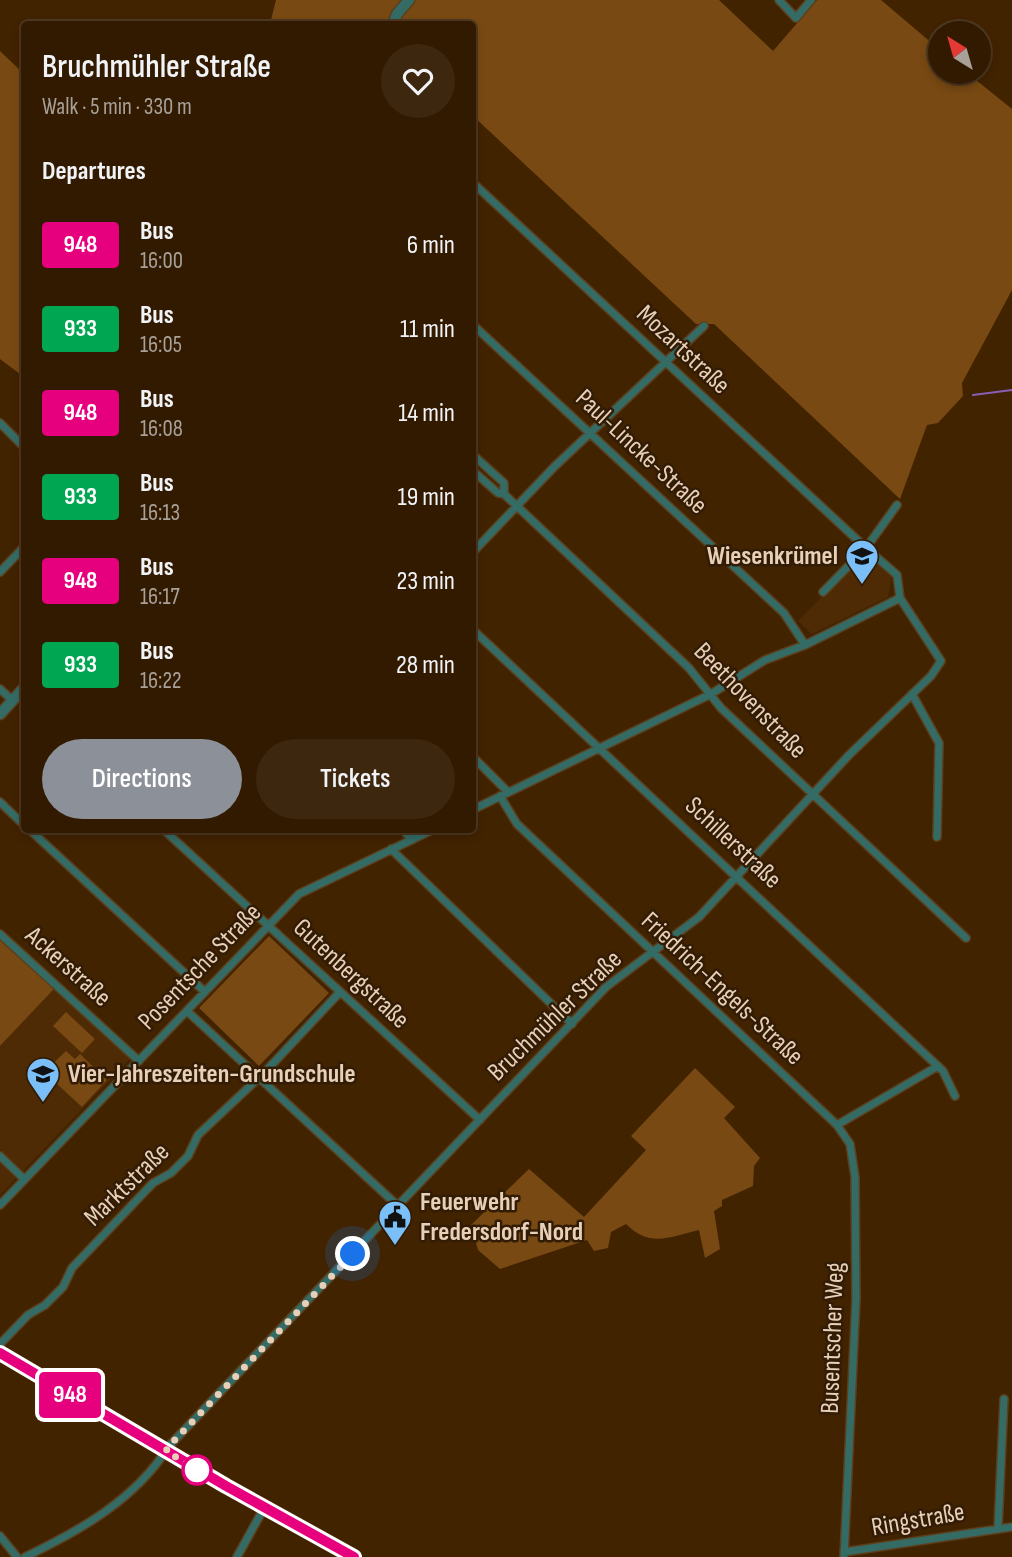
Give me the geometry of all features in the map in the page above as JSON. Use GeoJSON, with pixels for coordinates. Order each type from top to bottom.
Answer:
{"type":"FeatureCollection","features":[{"type":"Feature","properties":{"kind":"main road"},"geometry":{"type":"LineString","coordinates":[[0,1353],[264,1508],[354,1557]]}},
{"type":"Feature","properties":{"kind":"street"},"geometry":{"type":"LineString","coordinates":[[394,21],[409,0]]}},
{"type":"Feature","properties":{"kind":"street"},"geometry":{"type":"LineString","coordinates":[[779,0],[796,18],[811,0]]}},
{"type":"Feature","properties":{"kind":"street","name":"Mozartstraße"},"geometry":{"type":"LineString","coordinates":[[476,186],[866,548]]}},
{"type":"Feature","properties":{"kind":"street"},"geometry":{"type":"LineString","coordinates":[[476,549],[590,433],[704,326]]}},
{"type":"Feature","properties":{"kind":"street","name":"Paul-Lincke-Straße"},"geometry":{"type":"LineString","coordinates":[[476,328],[784,613],[805,645]]}},
{"type":"Feature","properties":{"kind":"street"},"geometry":{"type":"LineString","coordinates":[[2,429],[21,445]]}},
{"type":"Feature","properties":{"kind":"street","name":"Beethovenstraße"},"geometry":{"type":"LineString","coordinates":[[476,458],[504,482],[504,494]]}},
{"type":"Feature","properties":{"kind":"street","name":"Beethovenstraße"},"geometry":{"type":"LineString","coordinates":[[476,474],[498,493],[504,494],[689,668],[721,708],[966,938]]}},
{"type":"Feature","properties":{"kind":"street"},"geometry":{"type":"LineString","coordinates":[[822,592],[866,548],[897,505]]}},
{"type":"Feature","properties":{"kind":"street","name":"Bruchmühler Straße"},"geometry":{"type":"LineString","coordinates":[[26,1557],[59,1541],[115,1505],[156,1468],[166,1451],[606,987],[699,917],[912,694],[941,660],[900,598],[897,575],[866,548]]}},
{"type":"Feature","properties":{"kind":"street"},"geometry":{"type":"LineString","coordinates":[[0,572],[21,550]]}},
{"type":"Feature","properties":{"kind":"street"},"geometry":{"type":"LineString","coordinates":[[476,808],[711,694],[765,660],[805,645],[900,598]]}},
{"type":"Feature","properties":{"kind":"street","name":"Schillerstraße"},"geometry":{"type":"LineString","coordinates":[[476,633],[937,1066],[955,1096]]}},
{"type":"Feature","properties":{"kind":"street"},"geometry":{"type":"LineString","coordinates":[[0,690],[20,696]]}},
{"type":"Feature","properties":{"kind":"street"},"geometry":{"type":"LineString","coordinates":[[912,694],[939,743],[937,837]]}},
{"type":"Feature","properties":{"kind":"street"},"geometry":{"type":"LineString","coordinates":[[0,714],[20,696]]}},
{"type":"Feature","properties":{"kind":"street","name":"Friedrich-Engels-Straße"},"geometry":{"type":"LineString","coordinates":[[476,761],[504,794],[517,824],[837,1125]]}},
{"type":"Feature","properties":{"kind":"street"},"geometry":{"type":"LineString","coordinates":[[0,802],[21,822]]}},
{"type":"Feature","properties":{"kind":"street"},"geometry":{"type":"LineString","coordinates":[[33,833],[205,992]]}},
{"type":"Feature","properties":{"kind":"street","name":"Gutenbergstraße"},"geometry":{"type":"LineString","coordinates":[[167,833],[480,1120]]}},
{"type":"Feature","properties":{"kind":"street"},"geometry":{"type":"LineString","coordinates":[[405,833],[411,840]]}},
{"type":"Feature","properties":{"kind":"street","name":"Posentsche Straße"},"geometry":{"type":"LineString","coordinates":[[0,1205],[299,894],[426,833]]}},
{"type":"Feature","properties":{"kind":"street"},"geometry":{"type":"LineString","coordinates":[[391,849],[572,1024]]}},
{"type":"Feature","properties":{"kind":"street","name":"Ackerstraße"},"geometry":{"type":"LineString","coordinates":[[0,934],[139,1061]]}},
{"type":"Feature","properties":{"kind":"street","name":"Marktstraße"},"geometry":{"type":"LineString","coordinates":[[0,1344],[29,1315],[47,1304],[66,1283],[72,1268],[153,1183],[171,1173],[191,1152],[198,1135],[260,1077],[340,992]]}},
{"type":"Feature","properties":{"kind":"street"},"geometry":{"type":"LineString","coordinates":[[187,1011],[398,1206]]}},
{"type":"Feature","properties":{"kind":"street"},"geometry":{"type":"LineString","coordinates":[[837,1125],[937,1066]]}},
{"type":"Feature","properties":{"kind":"street","name":"Busentscher Weg"},"geometry":{"type":"LineString","coordinates":[[837,1125],[850,1144],[855,1177],[856,1299],[844,1554]]}},
{"type":"Feature","properties":{"kind":"street"},"geometry":{"type":"LineString","coordinates":[[0,1156],[24,1179]]}},
{"type":"Feature","properties":{"kind":"street","name":"Ringstraße"},"geometry":{"type":"LineString","coordinates":[[998,1528],[1004,1399]]}},
{"type":"Feature","properties":{"kind":"street"},"geometry":{"type":"LineString","coordinates":[[237,1557],[264,1508]]}},
{"type":"Feature","properties":{"kind":"street","name":"Ringstraße"},"geometry":{"type":"LineString","coordinates":[[844,1554],[1012,1527]]}},
{"type":"Feature","properties":{"kind":"street"},"geometry":{"type":"LineString","coordinates":[[0,1536],[17,1557]]}},
{"type":"Feature","properties":{"kind":"shaded area"},"geometry":{"type":"Polygon","coordinates":[[[276,0],[719,0],[773,51],[817,0],[881,0],[928,40],[928,84],[981,84],[1012,109],[1012,290],[962,383],[963,396],[938,423],[927,425],[900,499],[714,324],[696,324],[476,119],[476,21],[271,21],[276,0]]]}},
{"type":"Feature","properties":{"kind":"shaded area"},"geometry":{"type":"Polygon","coordinates":[[[0,51],[21,71],[21,375],[0,359],[0,51]]]}},
{"type":"Feature","properties":{"kind":"shaded area","name":"Wiesenkrümel"},"geometry":{"type":"Polygon","coordinates":[[[865,553],[892,576],[888,597],[812,634],[798,621],[865,553]]]}},
{"type":"Feature","properties":{"kind":"shaded area"},"geometry":{"type":"Polygon","coordinates":[[[269,936],[329,993],[259,1066],[199,1008],[269,936]]]}},
{"type":"Feature","properties":{"kind":"shaded area"},"geometry":{"type":"Polygon","coordinates":[[[0,940],[54,989],[0,1046],[0,940]]]}},
{"type":"Feature","properties":{"kind":"shaded area","name":"Vier-Jahreszeiten-Grundschule"},"geometry":{"type":"Polygon","coordinates":[[[54,989],[130,1059],[23,1171],[0,1150],[0,1046],[54,989]]]}},
{"type":"Feature","properties":{"kind":"shaded area"},"geometry":{"type":"Polygon","coordinates":[[[66,1012],[95,1039],[82,1053],[53,1026],[66,1012]]]}},
{"type":"Feature","properties":{"kind":"shaded area"},"geometry":{"type":"Polygon","coordinates":[[[66,1051],[75,1059],[80,1054],[107,1080],[82,1107],[44,1072],[66,1051]]]}},
{"type":"Feature","properties":{"kind":"shaded area"},"geometry":{"type":"Polygon","coordinates":[[[695,1068],[735,1107],[724,1118],[760,1158],[754,1166],[753,1186],[722,1200],[722,1206],[714,1211],[720,1249],[705,1258],[699,1230],[660,1239],[643,1236],[626,1224],[611,1232],[608,1248],[594,1251],[587,1240],[500,1269],[478,1250],[471,1225],[529,1169],[584,1217],[646,1150],[631,1136],[695,1068]]]}},
{"type":"Feature","properties":{"kind":"shaded area"},"geometry":{"type":"Polygon","coordinates":[[[0,1163],[16,1178],[0,1195],[0,1163]]]}},
{"type":"Feature","properties":{"kind":"waterway"},"geometry":{"type":"LineString","coordinates":[[973,395],[1012,390]]}},
{"type":"Feature","properties":{"kind":"bus line","name":"948"},"geometry":{"type":"LineString","coordinates":[[0,1353],[108,1418],[354,1557]]}},
{"type":"Feature","properties":{"kind":"place","name":"Wiesenkrümel"},"geometry":{"type":"Point","coordinates":[862,586]}},
{"type":"Feature","properties":{"kind":"place","name":"Vier-Jahreszeiten-Grundschule"},"geometry":{"type":"Point","coordinates":[43,1104]}},
{"type":"Feature","properties":{"kind":"place","name":"Feuerwehr Fredersdorf-Nord"},"geometry":{"type":"Point","coordinates":[395,1247]}},
{"type":"Feature","properties":{"kind":"route"},"geometry":{"type":"LineString","coordinates":[[197,1470],[166,1451],[169,1446],[353,1254]]}}]}
